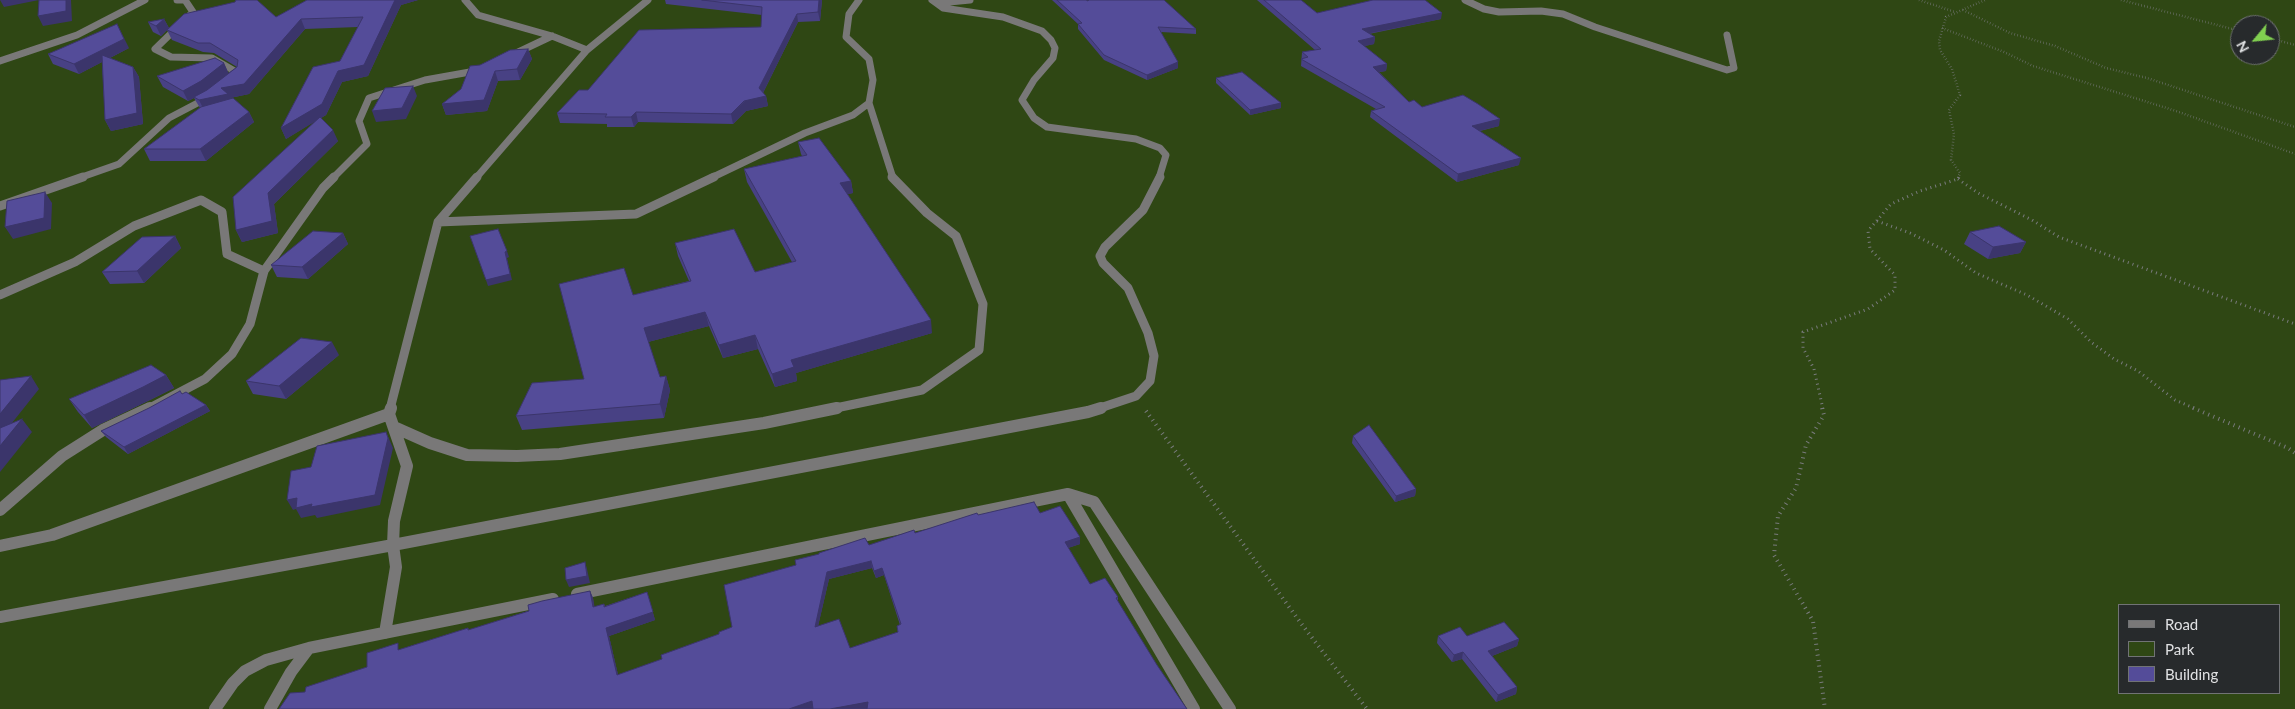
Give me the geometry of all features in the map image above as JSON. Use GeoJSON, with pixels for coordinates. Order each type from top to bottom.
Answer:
{"type":"FeatureCollection","features":[{"type":"Feature","properties":{"kind":"street"},"geometry":{"type":"LineString","coordinates":[[0,61],[77,35],[145,0]]}},
{"type":"Feature","properties":{"kind":"street"},"geometry":{"type":"LineString","coordinates":[[177,0],[185,0],[193,12],[155,49],[171,57],[212,58],[238,72],[224,84]]}},
{"type":"Feature","properties":{"kind":"street"},"geometry":{"type":"LineString","coordinates":[[465,0],[478,15],[552,36],[587,50]]}},
{"type":"Feature","properties":{"kind":"street"},"geometry":{"type":"LineString","coordinates":[[386,633],[396,567],[393,545],[394,521],[407,466],[388,414],[438,222],[587,50],[648,0]]}},
{"type":"Feature","properties":{"kind":"street"},"geometry":{"type":"LineString","coordinates":[[394,427],[430,443],[467,455],[518,456],[560,454],[764,423],[922,390],[979,350],[983,304],[956,236],[927,213],[893,179],[869,104],[873,80],[869,59],[846,37],[849,14],[859,0]]}},
{"type":"Feature","properties":{"kind":"street"},"geometry":{"type":"LineString","coordinates":[[934,2],[970,0]]}},
{"type":"Feature","properties":{"kind":"street"},"geometry":{"type":"LineString","coordinates":[[1465,0],[1484,9],[1499,12],[1541,11],[1563,14],[1641,43],[1727,70],[1734,68],[1734,63],[1727,35]]}},
{"type":"Feature","properties":{"kind":"street"},"geometry":{"type":"LineString","coordinates":[[0,617],[393,545],[1088,412],[1136,396],[1150,381],[1154,356],[1148,333],[1128,288],[1103,263],[1100,256],[1105,247],[1143,210],[1162,173],[1166,155],[1160,148],[1136,139],[1047,127],[1034,118],[1022,100],[1034,80],[1053,58],[1055,48],[1051,40],[1042,31],[1031,26],[1003,17],[943,8],[934,2]]}},
{"type":"Feature","properties":{"kind":"street"},"geometry":{"type":"LineString","coordinates":[[0,510],[62,456],[103,430],[167,400],[205,378],[232,354],[250,324],[264,271],[323,188],[367,144],[359,121],[369,98],[425,80],[481,70],[552,36]]}},
{"type":"Feature","properties":{"kind":"street"},"geometry":{"type":"LineString","coordinates":[[0,206],[119,164],[170,118],[216,90]]}},
{"type":"Feature","properties":{"kind":"street"},"geometry":{"type":"LineString","coordinates":[[438,222],[636,214],[805,133],[853,115],[869,104]]}},
{"type":"Feature","properties":{"kind":"street"},"geometry":{"type":"LineString","coordinates":[[0,295],[75,262],[134,226],[201,200],[222,212],[227,254],[264,271]]}},
{"type":"Feature","properties":{"kind":"street"},"geometry":{"type":"LineString","coordinates":[[0,546],[52,534],[388,414]]}},
{"type":"Feature","properties":{"kind":"street"},"geometry":{"type":"LineString","coordinates":[[1068,494],[1194,709]]}},
{"type":"Feature","properties":{"kind":"street"},"geometry":{"type":"LineString","coordinates":[[215,709],[233,682],[245,671],[266,660],[309,648],[1068,494],[1094,502],[1230,709]]}},
{"type":"Feature","properties":{"kind":"street"},"geometry":{"type":"LineString","coordinates":[[270,709],[291,672],[309,648]]}},
{"type":"Feature","properties":{"kind":"path"},"geometry":{"type":"LineString","coordinates":[[1919,0],[1956,12]]}},
{"type":"Feature","properties":{"kind":"path"},"geometry":{"type":"LineString","coordinates":[[1958,179],[1960,173],[1951,160],[1954,134],[1949,110],[1960,95],[1952,69],[1940,50],[1942,28],[1946,17],[1985,0]]}},
{"type":"Feature","properties":{"kind":"path"},"geometry":{"type":"LineString","coordinates":[[2121,0],[2230,28]]}},
{"type":"Feature","properties":{"kind":"path"},"geometry":{"type":"LineString","coordinates":[[1962,9],[2003,30],[2055,46],[2106,68],[2147,78],[2295,127]]}},
{"type":"Feature","properties":{"kind":"path"},"geometry":{"type":"LineString","coordinates":[[1942,28],[2004,52],[2033,66],[2176,110],[2295,154]]}},
{"type":"Feature","properties":{"kind":"path"},"geometry":{"type":"LineString","coordinates":[[2280,41],[2295,45]]}},
{"type":"Feature","properties":{"kind":"path"},"geometry":{"type":"LineString","coordinates":[[1825,709],[1821,668],[1813,621],[1774,555],[1778,516],[1796,488],[1806,445],[1824,415],[1814,369],[1803,348],[1803,332],[1868,309],[1895,290],[1896,275],[1870,249],[1868,231],[1891,204],[1920,191],[1958,179]]}},
{"type":"Feature","properties":{"kind":"path"},"geometry":{"type":"LineString","coordinates":[[1958,179],[1978,194],[2032,220],[2059,237],[2295,324]]}},
{"type":"Feature","properties":{"kind":"path"},"geometry":{"type":"LineString","coordinates":[[1877,221],[1910,233],[1944,250],[1976,274],[2028,295],[2068,319],[2091,342],[2114,359],[2138,371],[2175,400],[2288,448],[2295,453]]}},
{"type":"Feature","properties":{"kind":"path"},"geometry":{"type":"LineString","coordinates":[[1136,396],[1303,626],[1367,709]]}},
{"type":"Feature","properties":{"kind":"green space"},"geometry":{"type":"Polygon","coordinates":[[[0,0],[2295,0],[2295,709],[0,709],[0,0]]]}},
{"type":"Feature","properties":{"kind":"building"},"geometry":{"type":"Polygon","coordinates":[[[39,0],[66,0],[66,11],[38,16],[39,0]]]}},
{"type":"Feature","properties":{"kind":"building"},"geometry":{"type":"Polygon","coordinates":[[[236,0],[257,0],[276,17],[307,0],[395,0],[364,65],[338,71],[322,104],[281,128],[313,67],[340,61],[363,17],[301,19],[244,84],[221,88],[228,94],[199,100],[194,97],[207,90],[237,67],[238,60],[210,43],[198,43],[167,30],[184,14],[235,2],[236,0]]]}},
{"type":"Feature","properties":{"kind":"building"},"geometry":{"type":"Polygon","coordinates":[[[702,0],[819,0],[818,12],[797,14],[759,88],[766,96],[744,101],[731,114],[636,112],[631,117],[605,117],[607,114],[557,113],[579,90],[588,90],[639,30],[761,27],[762,7],[702,0]]]}},
{"type":"Feature","properties":{"kind":"building"},"geometry":{"type":"Polygon","coordinates":[[[1057,0],[1164,0],[1196,29],[1158,27],[1178,62],[1147,75],[1104,55],[1078,24],[1082,23],[1057,0]]]}},
{"type":"Feature","properties":{"kind":"building"},"geometry":{"type":"Polygon","coordinates":[[[1264,0],[1301,0],[1317,13],[1373,0],[1425,0],[1442,13],[1362,29],[1375,37],[1358,41],[1387,64],[1373,67],[1409,102],[1414,100],[1422,107],[1463,95],[1478,104],[1500,119],[1472,126],[1521,158],[1458,174],[1371,111],[1385,107],[1301,59],[1308,57],[1302,52],[1321,49],[1264,0]]]}},
{"type":"Feature","properties":{"kind":"building"},"geometry":{"type":"Polygon","coordinates":[[[164,19],[156,26],[148,22],[164,19]]]}},
{"type":"Feature","properties":{"kind":"building"},"geometry":{"type":"Polygon","coordinates":[[[117,24],[124,39],[74,64],[48,54],[117,24]]]}},
{"type":"Feature","properties":{"kind":"building"},"geometry":{"type":"Polygon","coordinates":[[[528,49],[517,69],[495,71],[484,100],[442,104],[461,89],[470,66],[480,65],[510,50],[528,49]]]}},
{"type":"Feature","properties":{"kind":"building"},"geometry":{"type":"Polygon","coordinates":[[[102,55],[133,67],[137,113],[105,120],[102,55]]]}},
{"type":"Feature","properties":{"kind":"building"},"geometry":{"type":"Polygon","coordinates":[[[215,58],[224,63],[201,81],[183,91],[157,76],[215,58]]]}},
{"type":"Feature","properties":{"kind":"building"},"geometry":{"type":"Polygon","coordinates":[[[1242,72],[1281,103],[1250,110],[1216,78],[1242,72]]]}},
{"type":"Feature","properties":{"kind":"building"},"geometry":{"type":"Polygon","coordinates":[[[413,86],[402,108],[372,111],[385,88],[413,86]]]}},
{"type":"Feature","properties":{"kind":"building"},"geometry":{"type":"Polygon","coordinates":[[[233,98],[249,112],[200,149],[144,149],[201,107],[233,98]]]}},
{"type":"Feature","properties":{"kind":"building"},"geometry":{"type":"Polygon","coordinates":[[[320,117],[333,130],[268,193],[272,221],[236,230],[233,197],[320,117]]]}},
{"type":"Feature","properties":{"kind":"building"},"geometry":{"type":"Polygon","coordinates":[[[819,138],[851,181],[840,183],[931,320],[791,360],[794,367],[772,374],[755,335],[719,345],[705,312],[644,328],[660,377],[666,376],[660,404],[516,416],[532,383],[584,379],[559,284],[624,268],[633,295],[691,281],[675,243],[734,229],[755,272],[796,261],[744,169],[807,155],[798,142],[819,138]]]}},
{"type":"Feature","properties":{"kind":"building"},"geometry":{"type":"Polygon","coordinates":[[[45,192],[44,218],[5,227],[7,201],[45,192]]]}},
{"type":"Feature","properties":{"kind":"building"},"geometry":{"type":"Polygon","coordinates":[[[1999,226],[2026,242],[1993,247],[1970,232],[1999,226]]]}},
{"type":"Feature","properties":{"kind":"building"},"geometry":{"type":"Polygon","coordinates":[[[498,229],[507,251],[505,252],[510,274],[486,280],[470,236],[498,229]]]}},
{"type":"Feature","properties":{"kind":"building"},"geometry":{"type":"Polygon","coordinates":[[[313,231],[343,233],[302,267],[271,265],[313,231]]]}},
{"type":"Feature","properties":{"kind":"building"},"geometry":{"type":"Polygon","coordinates":[[[175,236],[137,271],[102,272],[142,237],[175,236]]]}},
{"type":"Feature","properties":{"kind":"building"},"geometry":{"type":"Polygon","coordinates":[[[301,338],[332,342],[279,386],[246,381],[301,338]]]}},
{"type":"Feature","properties":{"kind":"building"},"geometry":{"type":"Polygon","coordinates":[[[151,365],[166,375],[84,415],[69,399],[151,365]]]}},
{"type":"Feature","properties":{"kind":"building"},"geometry":{"type":"Polygon","coordinates":[[[31,376],[0,414],[0,380],[31,376]]]}},
{"type":"Feature","properties":{"kind":"building"},"geometry":{"type":"Polygon","coordinates":[[[180,391],[182,394],[186,392],[206,405],[124,447],[101,431],[149,408],[180,391]]]}},
{"type":"Feature","properties":{"kind":"building"},"geometry":{"type":"Polygon","coordinates":[[[22,419],[0,446],[0,428],[22,419]]]}},
{"type":"Feature","properties":{"kind":"building"},"geometry":{"type":"Polygon","coordinates":[[[1369,425],[1416,489],[1396,496],[1353,436],[1369,425]]]}},
{"type":"Feature","properties":{"kind":"building"},"geometry":{"type":"Polygon","coordinates":[[[386,432],[388,438],[375,495],[296,508],[297,498],[287,500],[291,471],[311,467],[317,446],[386,432]]]}},
{"type":"Feature","properties":{"kind":"building"},"geometry":{"type":"Polygon","coordinates":[[[1034,502],[1040,513],[1060,506],[1080,537],[1065,542],[1090,584],[1105,578],[1157,665],[1187,709],[867,709],[868,702],[830,709],[813,709],[812,701],[789,709],[279,709],[290,693],[305,692],[306,687],[367,667],[367,653],[398,643],[398,650],[529,611],[528,605],[590,591],[593,607],[604,604],[604,607],[647,592],[653,612],[606,628],[617,675],[662,659],[661,655],[719,634],[719,632],[732,627],[724,585],[796,565],[795,560],[865,538],[869,545],[914,530],[915,533],[977,513],[978,515],[1034,502]],[[871,561],[827,572],[815,627],[839,619],[850,648],[898,632],[897,626],[901,624],[882,568],[874,571],[871,561]]]}},
{"type":"Feature","properties":{"kind":"building"},"geometry":{"type":"Polygon","coordinates":[[[585,562],[587,576],[566,580],[565,568],[585,562]]]}},
{"type":"Feature","properties":{"kind":"building"},"geometry":{"type":"Polygon","coordinates":[[[1504,622],[1519,639],[1488,651],[1517,687],[1498,695],[1463,652],[1454,655],[1438,636],[1460,627],[1467,636],[1504,622]]]}}]}
